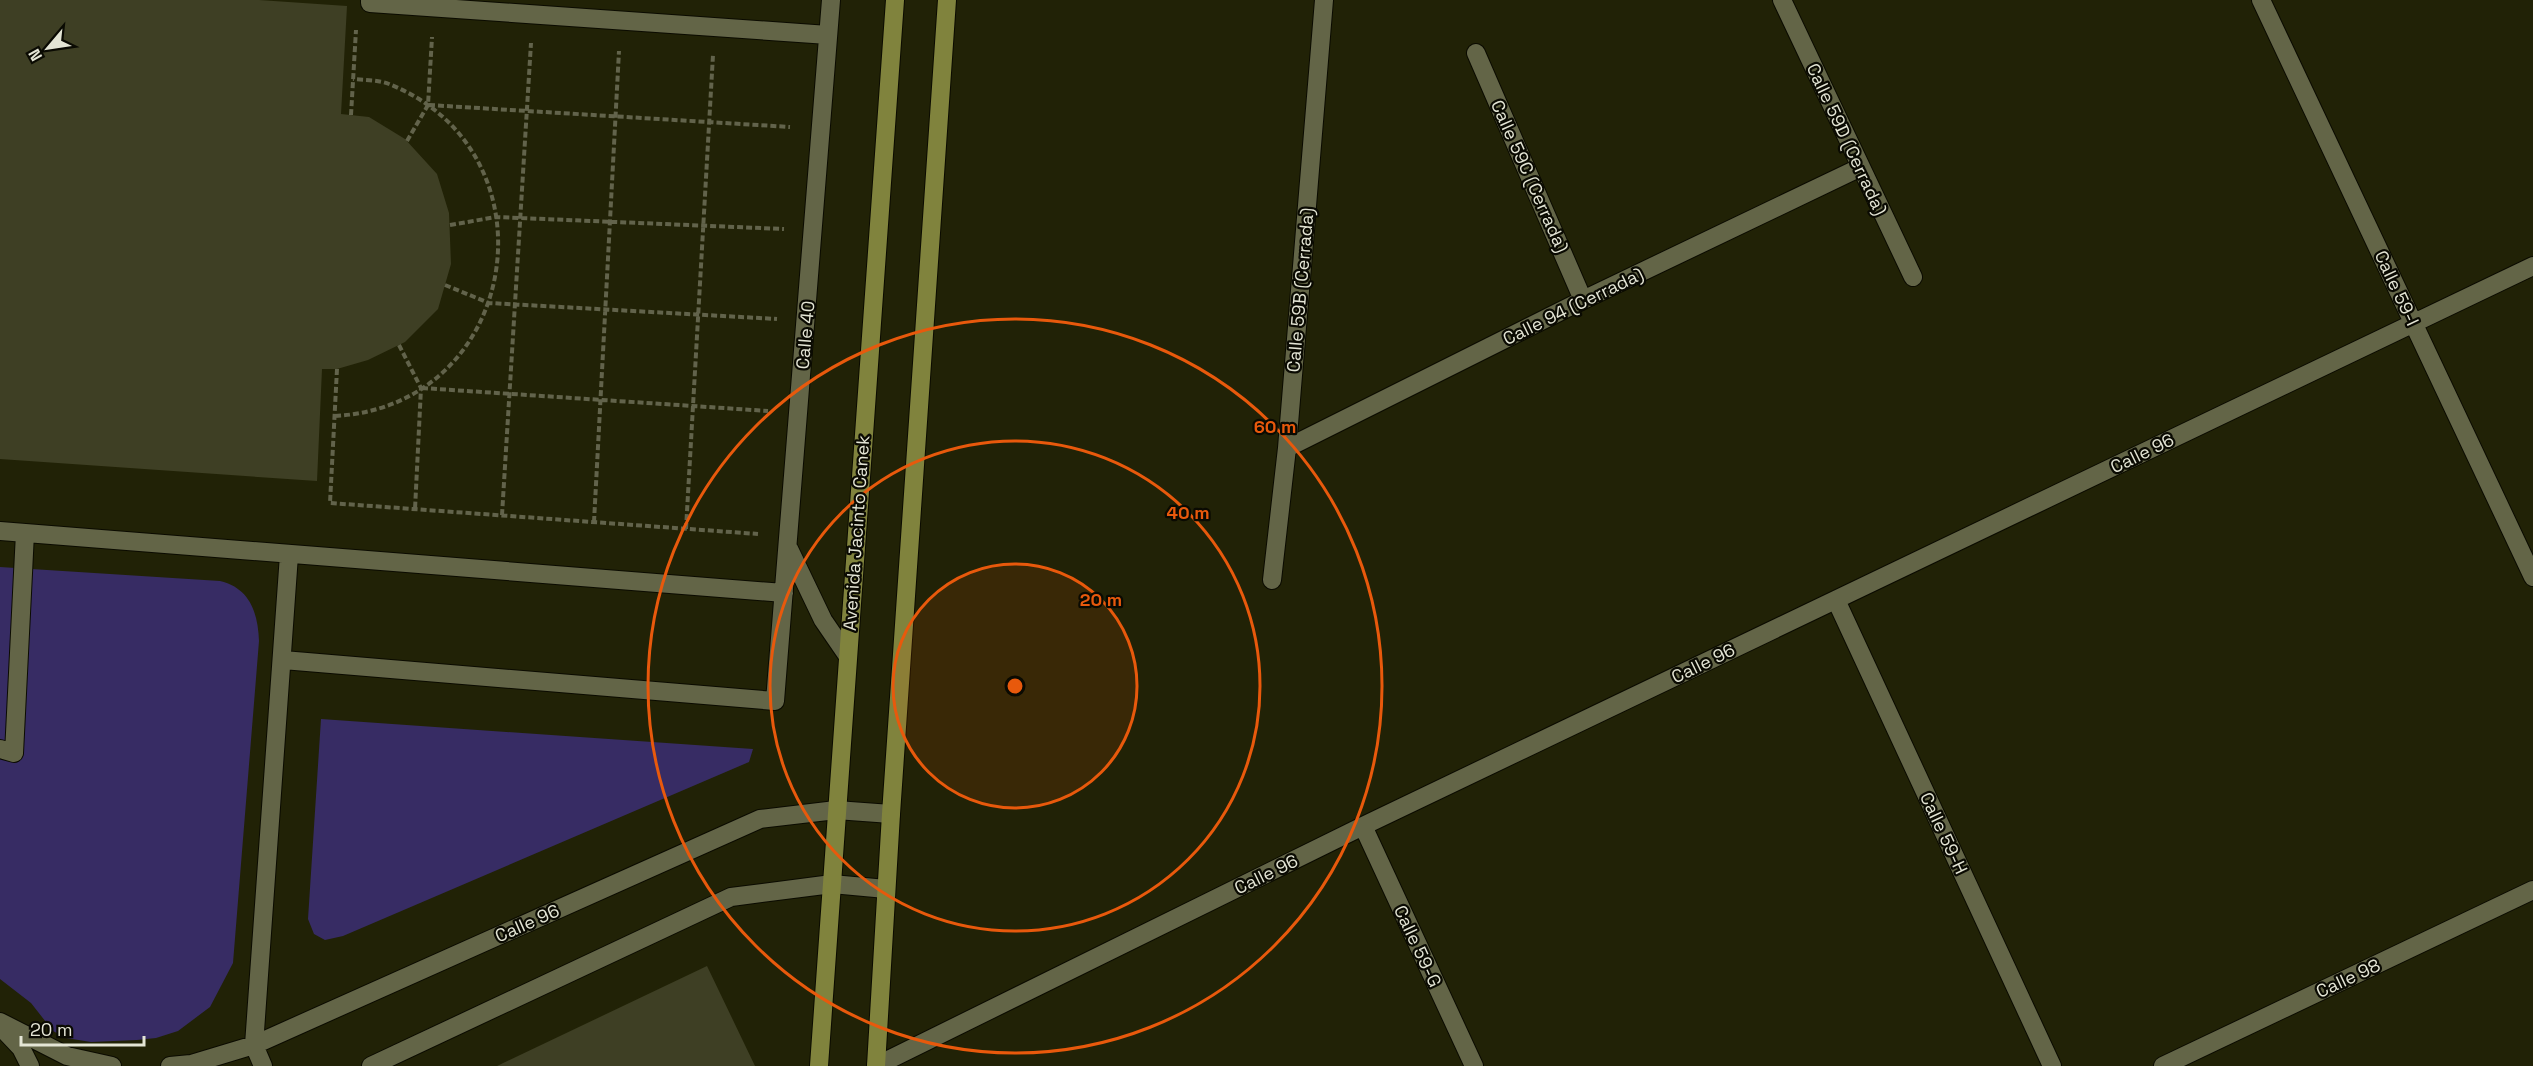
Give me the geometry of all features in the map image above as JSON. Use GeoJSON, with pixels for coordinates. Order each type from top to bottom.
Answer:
{"type":"FeatureCollection","features":[{"type":"Feature","properties":{"kind":"main road","name":"Avenida Jacinto Canek"},"geometry":{"type":"LineString","coordinates":[[819,1066],[895,0]]}},
{"type":"Feature","properties":{"kind":"main road"},"geometry":{"type":"LineString","coordinates":[[876,1066],[947,0]]}},
{"type":"Feature","properties":{"kind":"street"},"geometry":{"type":"LineString","coordinates":[[370,0],[370,3],[828,35]]}},
{"type":"Feature","properties":{"kind":"street","name":"Calle 40"},"geometry":{"type":"LineString","coordinates":[[283,660],[775,701],[831,0]]}},
{"type":"Feature","properties":{"kind":"street","name":"Calle 59B (Cerrada)"},"geometry":{"type":"LineString","coordinates":[[1272,580],[1287,448],[1324,0]]}},
{"type":"Feature","properties":{"kind":"street","name":"Calle 59D (Cerrada)"},"geometry":{"type":"LineString","coordinates":[[1782,0],[1913,277]]}},
{"type":"Feature","properties":{"kind":"street","name":"Calle 59-I"},"geometry":{"type":"LineString","coordinates":[[2261,0],[2533,577]]}},
{"type":"Feature","properties":{"kind":"street","name":"Calle 59C (Cerrada)"},"geometry":{"type":"LineString","coordinates":[[1476,53],[1583,300]]}},
{"type":"Feature","properties":{"kind":"street","name":"Calle 94 (Cerrada)"},"geometry":{"type":"LineString","coordinates":[[1287,448],[1583,300],[1861,167]]}},
{"type":"Feature","properties":{"kind":"street","name":"Calle 96"},"geometry":{"type":"LineString","coordinates":[[876,1066],[1363,826],[2533,266]]}},
{"type":"Feature","properties":{"kind":"street"},"geometry":{"type":"LineString","coordinates":[[0,531],[784,593]]}},
{"type":"Feature","properties":{"kind":"street"},"geometry":{"type":"LineString","coordinates":[[0,749],[14,753],[25,533]]}},
{"type":"Feature","properties":{"kind":"street"},"geometry":{"type":"LineString","coordinates":[[788,548],[823,620],[847,655]]}},
{"type":"Feature","properties":{"kind":"street"},"geometry":{"type":"LineString","coordinates":[[263,1066],[254,1045],[289,555]]}},
{"type":"Feature","properties":{"kind":"street","name":"Calle 59-H"},"geometry":{"type":"LineString","coordinates":[[1836,600],[2052,1066]]}},
{"type":"Feature","properties":{"kind":"street","name":"Calle 96"},"geometry":{"type":"LineString","coordinates":[[170,1066],[191,1064],[254,1045],[760,819],[836,810],[891,814]]}},
{"type":"Feature","properties":{"kind":"street","name":"Calle 59-G"},"geometry":{"type":"LineString","coordinates":[[1363,826],[1474,1066]]}},
{"type":"Feature","properties":{"kind":"street"},"geometry":{"type":"LineString","coordinates":[[371,1066],[731,897],[832,884],[886,889]]}},
{"type":"Feature","properties":{"kind":"street","name":"Calle 98"},"geometry":{"type":"LineString","coordinates":[[2163,1066],[2533,890]]}},
{"type":"Feature","properties":{"kind":"street"},"geometry":{"type":"LineString","coordinates":[[0,1024],[21,1048],[30,1066]]}},
{"type":"Feature","properties":{"kind":"street"},"geometry":{"type":"LineString","coordinates":[[0,1024],[67,1056],[112,1066]]}},
{"type":"Feature","properties":{"kind":"path"},"geometry":{"type":"LineString","coordinates":[[351,115],[356,24]]}},
{"type":"Feature","properties":{"kind":"path"},"geometry":{"type":"LineString","coordinates":[[407,141],[428,105],[433,34]]}},
{"type":"Feature","properties":{"kind":"path"},"geometry":{"type":"LineString","coordinates":[[502,515],[531,41]]}},
{"type":"Feature","properties":{"kind":"path"},"geometry":{"type":"LineString","coordinates":[[594,522],[619,52]]}},
{"type":"Feature","properties":{"kind":"path"},"geometry":{"type":"LineString","coordinates":[[686,529],[712,60]]}},
{"type":"Feature","properties":{"kind":"path"},"geometry":{"type":"LineString","coordinates":[[335,416],[358,415],[396,403],[431,383],[460,355],[482,321],[489,303],[495,283],[499,244],[495,203],[480,166],[458,132],[428,105],[388,83],[353,78]]}},
{"type":"Feature","properties":{"kind":"path"},"geometry":{"type":"LineString","coordinates":[[428,105],[778,127]]}},
{"type":"Feature","properties":{"kind":"path"},"geometry":{"type":"LineString","coordinates":[[450,225],[496,217],[771,228]]}},
{"type":"Feature","properties":{"kind":"path"},"geometry":{"type":"LineString","coordinates":[[445,285],[489,303],[765,318]]}},
{"type":"Feature","properties":{"kind":"path"},"geometry":{"type":"LineString","coordinates":[[399,345],[422,388],[415,509]]}},
{"type":"Feature","properties":{"kind":"path"},"geometry":{"type":"LineString","coordinates":[[337,369],[330,503],[765,534]]}},
{"type":"Feature","properties":{"kind":"path"},"geometry":{"type":"LineString","coordinates":[[422,388],[759,410]]}},
{"type":"Feature","properties":{"kind":"shaded area"},"geometry":{"type":"Polygon","coordinates":[[[0,567],[220,581],[239,589],[254,612],[259,641],[233,963],[210,1007],[178,1031],[156,1038],[137,1040],[91,1042],[66,1038],[53,1031],[31,1003],[0,979],[0,567]]]}},
{"type":"Feature","properties":{"kind":"shaded area"},"geometry":{"type":"Polygon","coordinates":[[[321,719],[753,749],[749,762],[343,936],[325,940],[314,934],[308,919],[321,719]]]}},
{"type":"Feature","properties":{"kind":"building"},"geometry":{"type":"Polygon","coordinates":[[[0,0],[259,0],[347,6],[341,114],[369,117],[405,139],[437,174],[449,213],[451,264],[438,309],[405,342],[368,360],[337,369],[322,369],[317,481],[0,459],[0,0]]]}},
{"type":"Feature","properties":{"kind":"building"},"geometry":{"type":"Polygon","coordinates":[[[707,966],[755,1066],[497,1066],[707,966]]]}}]}
